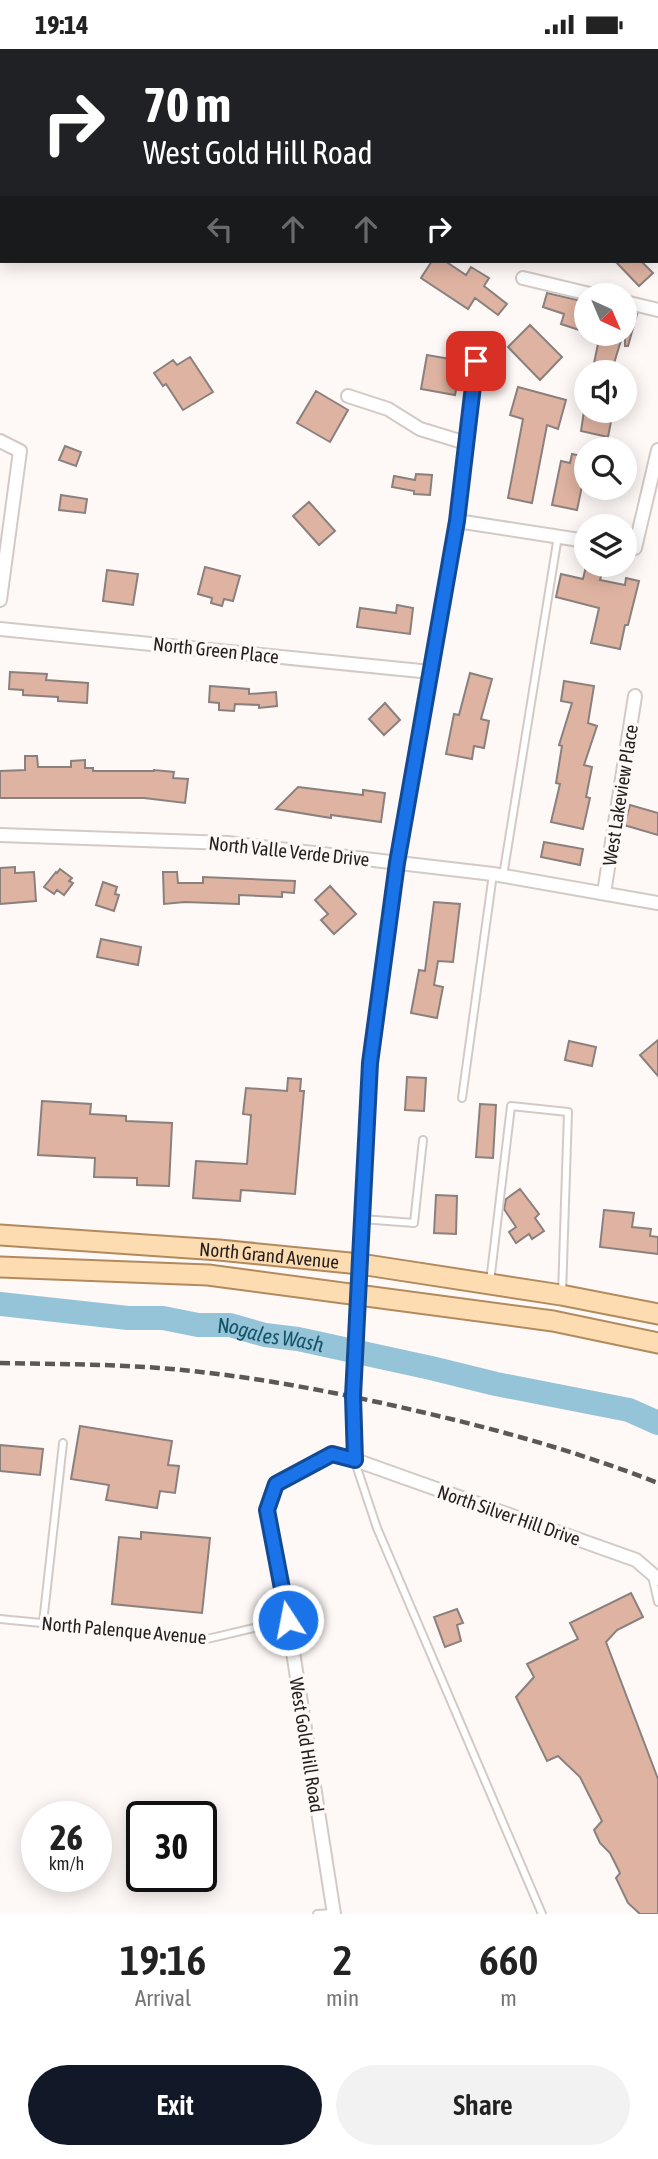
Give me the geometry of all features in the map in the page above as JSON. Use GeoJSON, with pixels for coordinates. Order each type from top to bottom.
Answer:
{"type":"FeatureCollection","features":[{"type":"Feature","properties":{"kind":"main road","name":"North Grand Avenue"},"geometry":{"type":"LineString","coordinates":[[0,1235],[219,1249],[359,1264],[490,1283],[658,1314]]}},
{"type":"Feature","properties":{"kind":"main road","name":"North Grand Avenue"},"geometry":{"type":"LineString","coordinates":[[0,1267],[208,1275],[553,1321],[658,1343]]}},
{"type":"Feature","properties":{"kind":"street"},"geometry":{"type":"LineString","coordinates":[[523,278],[574,290]]}},
{"type":"Feature","properties":{"kind":"street"},"geometry":{"type":"LineString","coordinates":[[637,305],[658,310]]}},
{"type":"Feature","properties":{"kind":"street"},"geometry":{"type":"LineString","coordinates":[[355,1460],[354,1376],[370,1063],[397,863],[457,521],[476,361]]}},
{"type":"Feature","properties":{"kind":"street"},"geometry":{"type":"LineString","coordinates":[[348,396],[387,409],[420,429],[466,443]]}},
{"type":"Feature","properties":{"kind":"street"},"geometry":{"type":"LineString","coordinates":[[0,441],[20,451],[0,600]]}},
{"type":"Feature","properties":{"kind":"street"},"geometry":{"type":"LineString","coordinates":[[637,523],[658,450]]}},
{"type":"Feature","properties":{"kind":"street"},"geometry":{"type":"LineString","coordinates":[[457,521],[574,539]]}},
{"type":"Feature","properties":{"kind":"street","name":"North Green Place"},"geometry":{"type":"LineString","coordinates":[[0,629],[431,671]]}},
{"type":"Feature","properties":{"kind":"street","name":"West Lakeview Place"},"geometry":{"type":"LineString","coordinates":[[604,893],[635,696]]}},
{"type":"Feature","properties":{"kind":"street","name":"North Valle Verde Drive"},"geometry":{"type":"LineString","coordinates":[[0,835],[229,843],[498,875],[658,903]]}},
{"type":"Feature","properties":{"kind":"street","name":"West Gold Hill Road"},"geometry":{"type":"LineString","coordinates":[[334,1913],[288,1620],[267,1510],[276,1484],[332,1454],[355,1460]]}},
{"type":"Feature","properties":{"kind":"street","name":"North Silver Hill Drive"},"geometry":{"type":"LineString","coordinates":[[355,1460],[636,1560],[655,1576]]}},
{"type":"Feature","properties":{"kind":"lane"},"geometry":{"type":"LineString","coordinates":[[462,1098],[558,536]]}},
{"type":"Feature","properties":{"kind":"lane"},"geometry":{"type":"LineString","coordinates":[[490,1283],[511,1106],[568,1112],[561,1296]]}},
{"type":"Feature","properties":{"kind":"lane"},"geometry":{"type":"LineString","coordinates":[[362,1219],[414,1223],[423,1140]]}},
{"type":"Feature","properties":{"kind":"lane"},"geometry":{"type":"LineString","coordinates":[[43,1623],[62,1443]]}},
{"type":"Feature","properties":{"kind":"lane"},"geometry":{"type":"LineString","coordinates":[[355,1460],[377,1528],[542,1914]]}},
{"type":"Feature","properties":{"kind":"lane"},"geometry":{"type":"LineString","coordinates":[[655,1576],[658,1602]]}},
{"type":"Feature","properties":{"kind":"lane","name":"North Palenque Avenue"},"geometry":{"type":"LineString","coordinates":[[0,1619],[207,1639],[288,1620]]}},
{"type":"Feature","properties":{"kind":"lane"},"geometry":{"type":"LineString","coordinates":[[317,1914],[334,1913]]}},
{"type":"Feature","properties":{"kind":"building"},"geometry":{"type":"Polygon","coordinates":[[[431,263],[448,263],[466,275],[471,267],[489,278],[484,286],[507,304],[498,315],[475,298],[468,309],[421,278],[431,263]]]}},
{"type":"Feature","properties":{"kind":"building"},"geometry":{"type":"Polygon","coordinates":[[[617,263],[643,263],[653,273],[639,286],[617,263]]]}},
{"type":"Feature","properties":{"kind":"building"},"geometry":{"type":"Polygon","coordinates":[[[547,293],[574,299],[574,328],[561,324],[564,314],[543,307],[547,293]]]}},
{"type":"Feature","properties":{"kind":"building"},"geometry":{"type":"Polygon","coordinates":[[[530,325],[562,357],[540,380],[508,347],[530,325]]]}},
{"type":"Feature","properties":{"kind":"building"},"geometry":{"type":"Polygon","coordinates":[[[597,347],[619,347],[615,360],[595,360],[597,347]]]}},
{"type":"Feature","properties":{"kind":"building"},"geometry":{"type":"Polygon","coordinates":[[[427,355],[462,361],[455,395],[421,389],[427,355]]]}},
{"type":"Feature","properties":{"kind":"building"},"geometry":{"type":"Polygon","coordinates":[[[190,357],[213,392],[183,410],[166,384],[163,386],[154,373],[173,360],[177,365],[190,357]]]}},
{"type":"Feature","properties":{"kind":"building"},"geometry":{"type":"Polygon","coordinates":[[[518,387],[566,400],[558,429],[547,425],[532,503],[508,498],[523,419],[510,415],[518,387]]]}},
{"type":"Feature","properties":{"kind":"building"},"geometry":{"type":"Polygon","coordinates":[[[316,391],[348,410],[330,442],[297,423],[316,391]]]}},
{"type":"Feature","properties":{"kind":"building"},"geometry":{"type":"Polygon","coordinates":[[[582,423],[611,423],[608,437],[581,431],[582,423]]]}},
{"type":"Feature","properties":{"kind":"building"},"geometry":{"type":"Polygon","coordinates":[[[65,446],[81,452],[76,466],[59,460],[65,446]]]}},
{"type":"Feature","properties":{"kind":"building"},"geometry":{"type":"Polygon","coordinates":[[[574,454],[574,500],[579,500],[577,510],[552,505],[561,461],[570,463],[574,454]]]}},
{"type":"Feature","properties":{"kind":"building"},"geometry":{"type":"Polygon","coordinates":[[[416,474],[432,475],[430,495],[414,494],[414,491],[392,487],[394,476],[415,480],[416,474]]]}},
{"type":"Feature","properties":{"kind":"building"},"geometry":{"type":"Polygon","coordinates":[[[61,495],[87,499],[85,513],[59,510],[61,495]]]}},
{"type":"Feature","properties":{"kind":"building"},"geometry":{"type":"Polygon","coordinates":[[[309,502],[335,531],[319,545],[293,516],[309,502]]]}},
{"type":"Feature","properties":{"kind":"building"},"geometry":{"type":"Polygon","coordinates":[[[205,567],[240,576],[233,601],[224,599],[222,606],[211,603],[212,598],[198,594],[205,567]]]}},
{"type":"Feature","properties":{"kind":"building"},"geometry":{"type":"Polygon","coordinates":[[[107,570],[138,574],[133,605],[103,601],[107,570]]]}},
{"type":"Feature","properties":{"kind":"building"},"geometry":{"type":"Polygon","coordinates":[[[561,574],[583,579],[601,577],[600,580],[625,585],[626,578],[639,581],[620,649],[591,643],[599,608],[556,597],[561,574]]]}},
{"type":"Feature","properties":{"kind":"building"},"geometry":{"type":"Polygon","coordinates":[[[397,605],[413,608],[410,634],[357,627],[360,608],[396,613],[397,605]]]}},
{"type":"Feature","properties":{"kind":"building"},"geometry":{"type":"Polygon","coordinates":[[[10,672],[47,674],[46,680],[88,683],[87,703],[58,701],[58,697],[23,695],[23,690],[9,689],[10,672]]]}},
{"type":"Feature","properties":{"kind":"building"},"geometry":{"type":"Polygon","coordinates":[[[470,673],[492,679],[481,719],[489,721],[484,748],[474,746],[472,759],[446,754],[454,714],[459,715],[470,673]]]}},
{"type":"Feature","properties":{"kind":"building"},"geometry":{"type":"Polygon","coordinates":[[[564,681],[594,686],[588,723],[597,726],[584,765],[592,767],[586,797],[590,798],[583,829],[551,822],[560,784],[556,783],[562,746],[559,745],[572,703],[561,701],[564,681]]]}},
{"type":"Feature","properties":{"kind":"building"},"geometry":{"type":"Polygon","coordinates":[[[210,686],[249,689],[249,694],[276,692],[277,706],[259,708],[259,705],[235,704],[234,711],[219,710],[219,703],[209,702],[210,686]]]}},
{"type":"Feature","properties":{"kind":"building"},"geometry":{"type":"Polygon","coordinates":[[[385,703],[400,720],[384,735],[369,719],[385,703]]]}},
{"type":"Feature","properties":{"kind":"building"},"geometry":{"type":"Polygon","coordinates":[[[25,756],[37,756],[38,767],[71,767],[71,761],[85,760],[85,768],[93,768],[93,771],[174,772],[173,778],[188,779],[185,803],[144,798],[0,798],[0,771],[25,770],[25,756]]]}},
{"type":"Feature","properties":{"kind":"building"},"geometry":{"type":"Polygon","coordinates":[[[298,787],[363,795],[363,790],[385,793],[381,822],[331,815],[331,818],[276,809],[298,787]]]}},
{"type":"Feature","properties":{"kind":"building"},"geometry":{"type":"Polygon","coordinates":[[[630,805],[658,813],[658,835],[624,825],[630,805]]]}},
{"type":"Feature","properties":{"kind":"building"},"geometry":{"type":"Polygon","coordinates":[[[544,842],[583,849],[580,865],[541,857],[544,842]]]}},
{"type":"Feature","properties":{"kind":"building"},"geometry":{"type":"Polygon","coordinates":[[[15,867],[15,873],[34,872],[36,901],[0,904],[0,868],[15,867]]]}},
{"type":"Feature","properties":{"kind":"building"},"geometry":{"type":"Polygon","coordinates":[[[60,869],[72,878],[69,881],[73,883],[64,895],[57,890],[54,894],[44,887],[60,869]]]}},
{"type":"Feature","properties":{"kind":"building"},"geometry":{"type":"Polygon","coordinates":[[[163,872],[177,872],[178,883],[203,883],[203,877],[295,881],[294,893],[282,892],[282,897],[239,895],[239,904],[164,904],[163,872]]]}},
{"type":"Feature","properties":{"kind":"building"},"geometry":{"type":"Polygon","coordinates":[[[103,882],[117,887],[115,894],[119,895],[114,911],[96,905],[103,882]]]}},
{"type":"Feature","properties":{"kind":"building"},"geometry":{"type":"Polygon","coordinates":[[[330,886],[356,914],[334,934],[321,920],[328,914],[315,900],[330,886]]]}},
{"type":"Feature","properties":{"kind":"building"},"geometry":{"type":"Polygon","coordinates":[[[434,902],[460,904],[453,962],[438,961],[434,985],[443,987],[437,1018],[411,1013],[419,970],[425,971],[434,902]]]}},
{"type":"Feature","properties":{"kind":"building"},"geometry":{"type":"Polygon","coordinates":[[[101,939],[141,947],[138,965],[97,957],[101,939]]]}},
{"type":"Feature","properties":{"kind":"building"},"geometry":{"type":"Polygon","coordinates":[[[658,1040],[658,1076],[640,1055],[658,1040]]]}},
{"type":"Feature","properties":{"kind":"building"},"geometry":{"type":"Polygon","coordinates":[[[569,1041],[596,1047],[592,1066],[565,1060],[569,1041]]]}},
{"type":"Feature","properties":{"kind":"building"},"geometry":{"type":"Polygon","coordinates":[[[407,1077],[426,1078],[424,1111],[405,1110],[407,1077]]]}},
{"type":"Feature","properties":{"kind":"building"},"geometry":{"type":"Polygon","coordinates":[[[288,1078],[301,1079],[300,1091],[304,1091],[295,1194],[241,1190],[240,1201],[193,1198],[196,1161],[247,1164],[251,1115],[243,1114],[246,1088],[287,1091],[288,1078]]]}},
{"type":"Feature","properties":{"kind":"building"},"geometry":{"type":"Polygon","coordinates":[[[42,1101],[91,1104],[90,1114],[126,1116],[126,1121],[172,1123],[169,1186],[137,1185],[137,1178],[94,1177],[95,1158],[38,1155],[42,1101]]]}},
{"type":"Feature","properties":{"kind":"building"},"geometry":{"type":"Polygon","coordinates":[[[480,1104],[496,1105],[493,1158],[476,1157],[480,1104]]]}},
{"type":"Feature","properties":{"kind":"building"},"geometry":{"type":"Polygon","coordinates":[[[520,1189],[539,1214],[535,1218],[544,1231],[532,1239],[529,1234],[516,1243],[509,1232],[516,1227],[504,1209],[506,1199],[520,1189]]]}},
{"type":"Feature","properties":{"kind":"building"},"geometry":{"type":"Polygon","coordinates":[[[436,1195],[457,1196],[456,1234],[434,1233],[436,1195]]]}},
{"type":"Feature","properties":{"kind":"building"},"geometry":{"type":"Polygon","coordinates":[[[604,1210],[634,1213],[632,1227],[651,1229],[650,1236],[658,1237],[658,1254],[600,1247],[604,1210]]]}},
{"type":"Feature","properties":{"kind":"building"},"geometry":{"type":"Polygon","coordinates":[[[80,1426],[172,1441],[168,1465],[179,1466],[175,1493],[160,1491],[157,1508],[106,1500],[109,1485],[71,1479],[80,1426]]]}},
{"type":"Feature","properties":{"kind":"building"},"geometry":{"type":"Polygon","coordinates":[[[0,1445],[43,1449],[40,1475],[0,1471],[0,1445]]]}},
{"type":"Feature","properties":{"kind":"building"},"geometry":{"type":"Polygon","coordinates":[[[141,1532],[210,1538],[202,1613],[112,1604],[119,1537],[141,1539],[141,1532]]]}},
{"type":"Feature","properties":{"kind":"building"},"geometry":{"type":"Polygon","coordinates":[[[631,1593],[643,1617],[617,1630],[606,1642],[658,1779],[658,1914],[640,1914],[628,1903],[616,1878],[620,1873],[594,1830],[602,1821],[580,1777],[558,1756],[547,1761],[516,1697],[534,1677],[527,1664],[578,1639],[570,1623],[631,1593]]]}},
{"type":"Feature","properties":{"kind":"building"},"geometry":{"type":"Polygon","coordinates":[[[457,1609],[463,1623],[457,1625],[461,1641],[445,1647],[434,1617],[457,1609]]]}},
{"type":"Feature","properties":{"kind":"waterway","name":"Nogales Wash"},"geometry":{"type":"LineString","coordinates":[[0,1304],[128,1318],[163,1318],[198,1325],[230,1325],[265,1335],[298,1339],[496,1384],[629,1410],[658,1423]]}},
{"type":"Feature","properties":{"kind":"railway"},"geometry":{"type":"LineString","coordinates":[[0,1363],[159,1368],[227,1375],[329,1392],[488,1428],[574,1453],[658,1483]]}},
{"type":"Feature","properties":{"kind":"route"},"geometry":{"type":"LineString","coordinates":[[288,1620],[267,1510],[276,1484],[332,1454],[355,1460],[353,1396],[370,1063],[397,863],[457,521],[476,361]]}}]}
